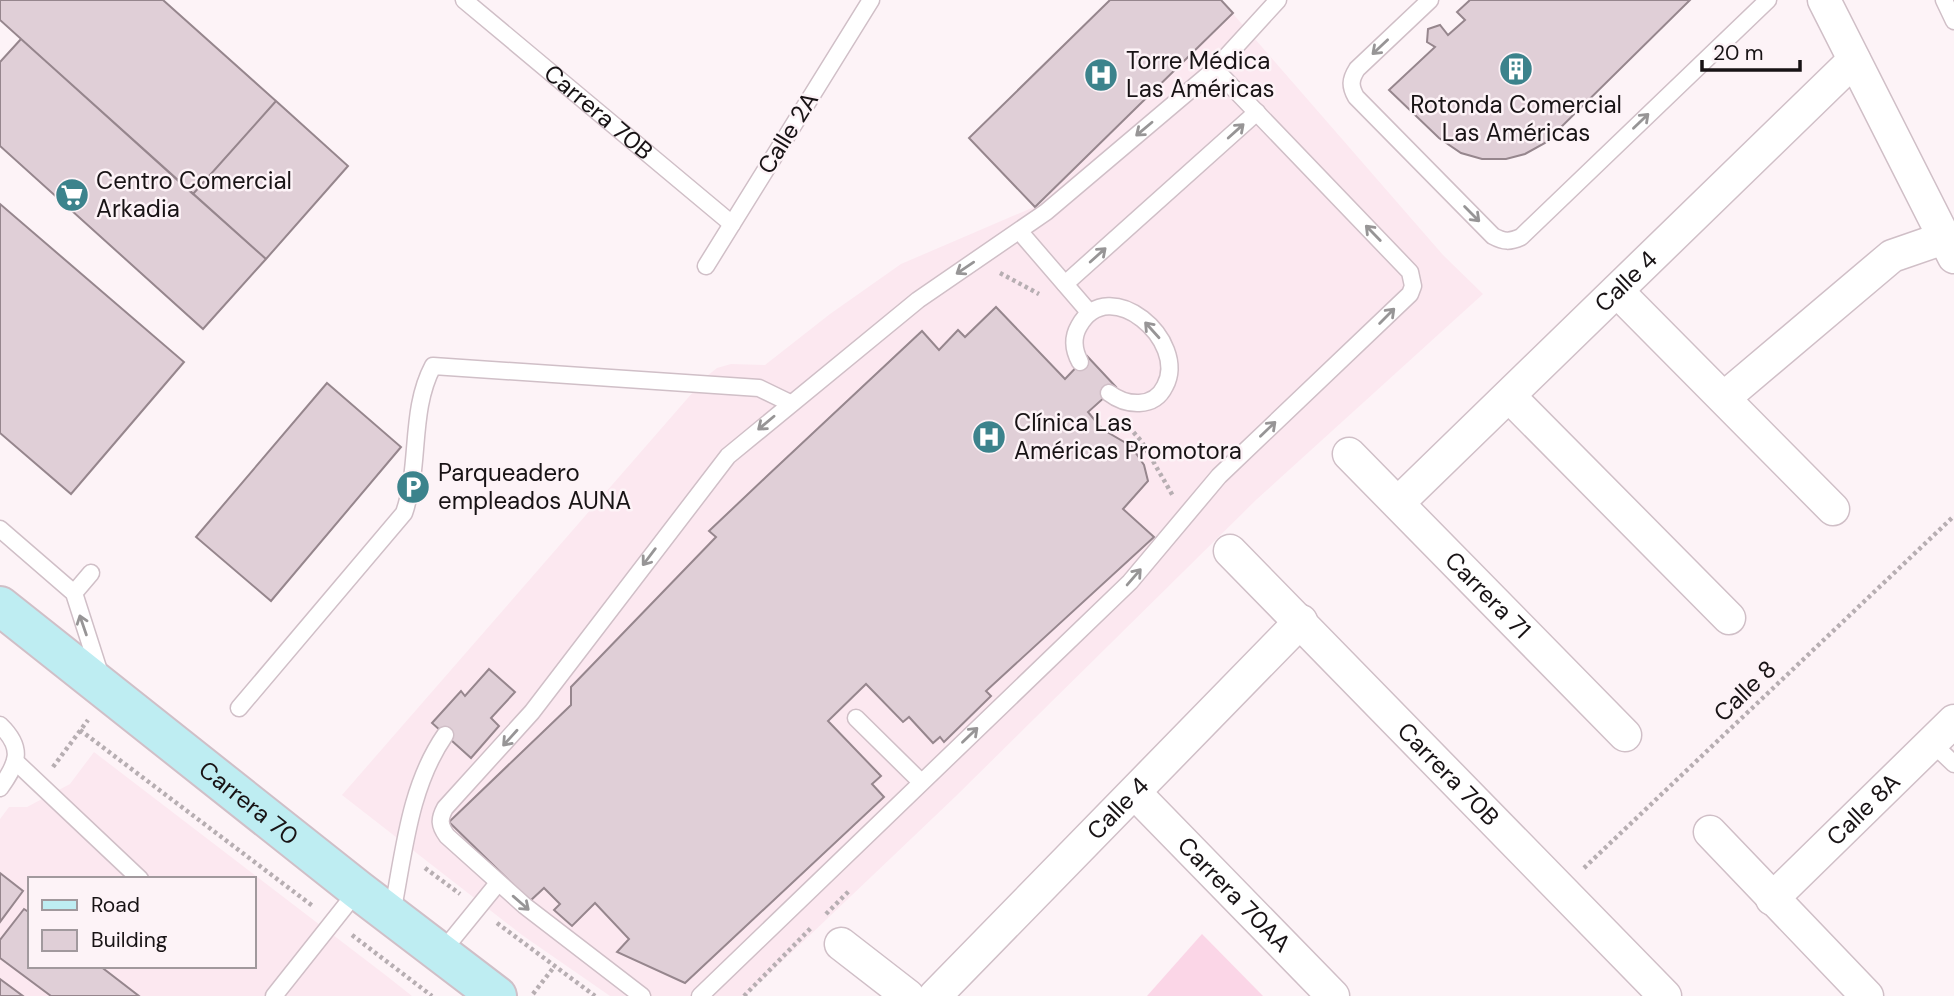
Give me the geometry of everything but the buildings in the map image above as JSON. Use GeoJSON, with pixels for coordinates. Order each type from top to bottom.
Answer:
{"type":"FeatureCollection","features":[{"type":"Feature","properties":{"kind":"main road","name":"Carrera 70"},"geometry":{"type":"LineString","coordinates":[[0,606],[358,890],[497,996]]}},
{"type":"Feature","properties":{"kind":"street"},"geometry":{"type":"LineString","coordinates":[[1724,398],[1892,256],[1949,248],[1825,0]]}},
{"type":"Feature","properties":{"kind":"street","name":"Calle 4"},"geometry":{"type":"LineString","coordinates":[[1398,503],[1854,60]]}},
{"type":"Feature","properties":{"kind":"street"},"geometry":{"type":"LineString","coordinates":[[1616,291],[1833,509]]}},
{"type":"Feature","properties":{"kind":"street"},"geometry":{"type":"LineString","coordinates":[[1509,396],[1729,618]]}},
{"type":"Feature","properties":{"kind":"street","name":"Carrera 71"},"geometry":{"type":"LineString","coordinates":[[1349,454],[1625,735]]}},
{"type":"Feature","properties":{"kind":"street","name":"Carrera 70B"},"geometry":{"type":"LineString","coordinates":[[1230,551],[1665,996]]}},
{"type":"Feature","properties":{"kind":"street","name":"Calle 4"},"geometry":{"type":"LineString","coordinates":[[935,996],[1301,621]]}},
{"type":"Feature","properties":{"kind":"street","name":"Calle 8A"},"geometry":{"type":"LineString","coordinates":[[1773,899],[1954,721]]}},
{"type":"Feature","properties":{"kind":"street","name":"Carrera 70AA"},"geometry":{"type":"LineString","coordinates":[[1135,793],[1333,996]]}},
{"type":"Feature","properties":{"kind":"street"},"geometry":{"type":"LineString","coordinates":[[1710,832],[1867,996]]}},
{"type":"Feature","properties":{"kind":"street"},"geometry":{"type":"LineString","coordinates":[[841,944],[908,996]]}},
{"type":"Feature","properties":{"kind":"lane","name":"Carrera 70B"},"geometry":{"type":"LineString","coordinates":[[464,0],[732,224]]}},
{"type":"Feature","properties":{"kind":"lane","name":"Calle 2A"},"geometry":{"type":"LineString","coordinates":[[706,266],[871,0]]}},
{"type":"Feature","properties":{"kind":"lane"},"geometry":{"type":"LineString","coordinates":[[642,996],[559,934],[447,836],[441,827],[445,807],[532,712],[708,478],[728,456],[918,300],[1020,232],[1215,69],[1278,0]]}},
{"type":"Feature","properties":{"kind":"lane"},"geometry":{"type":"LineString","coordinates":[[1430,0],[1357,69],[1351,88],[1356,97],[1493,236],[1502,241],[1521,237],[1768,0]]}},
{"type":"Feature","properties":{"kind":"lane"},"geometry":{"type":"LineString","coordinates":[[1944,0],[1954,21]]}},
{"type":"Feature","properties":{"kind":"lane"},"geometry":{"type":"LineString","coordinates":[[700,996],[1130,582],[1219,476],[1405,299],[1413,286],[1410,272],[1215,69]]}},
{"type":"Feature","properties":{"kind":"lane"},"geometry":{"type":"LineString","coordinates":[[1065,284],[1257,112]]}},
{"type":"Feature","properties":{"kind":"lane"},"geometry":{"type":"LineString","coordinates":[[1020,232],[1089,312]]}},
{"type":"Feature","properties":{"kind":"lane"},"geometry":{"type":"LineString","coordinates":[[1080,362],[1074,342],[1077,329],[1089,312],[1104,305],[1116,305],[1139,316],[1164,344],[1169,361],[1167,383],[1155,398],[1129,403],[1109,393]]}},
{"type":"Feature","properties":{"kind":"lane"},"geometry":{"type":"LineString","coordinates":[[239,709],[404,513],[411,493],[421,389],[433,366],[759,388],[790,403]]}},
{"type":"Feature","properties":{"kind":"lane"},"geometry":{"type":"LineString","coordinates":[[0,529],[74,593],[106,689]]}},
{"type":"Feature","properties":{"kind":"lane"},"geometry":{"type":"LineString","coordinates":[[74,593],[91,573]]}},
{"type":"Feature","properties":{"kind":"lane"},"geometry":{"type":"LineString","coordinates":[[856,718],[921,782]]}},
{"type":"Feature","properties":{"kind":"lane"},"geometry":{"type":"LineString","coordinates":[[0,725],[13,738],[17,752],[0,788]]}},
{"type":"Feature","properties":{"kind":"lane"},"geometry":{"type":"LineString","coordinates":[[392,916],[416,792],[430,756],[445,735]]}},
{"type":"Feature","properties":{"kind":"lane"},"geometry":{"type":"LineString","coordinates":[[1931,742],[1954,764]]}},
{"type":"Feature","properties":{"kind":"lane"},"geometry":{"type":"LineString","coordinates":[[15,761],[138,877]]}},
{"type":"Feature","properties":{"kind":"lane"},"geometry":{"type":"LineString","coordinates":[[442,953],[498,883]]}},
{"type":"Feature","properties":{"kind":"lane"},"geometry":{"type":"LineString","coordinates":[[274,996],[358,890]]}},
{"type":"Feature","properties":{"kind":"path"},"geometry":{"type":"LineString","coordinates":[[1126,424],[1142,442],[1170,493],[1189,510]]}},
{"type":"Feature","properties":{"kind":"path","name":"Calle 8"},"geometry":{"type":"LineString","coordinates":[[1560,891],[1954,516]]}},
{"type":"Feature","properties":{"kind":"path"},"geometry":{"type":"LineString","coordinates":[[80,730],[432,996]]}},
{"type":"Feature","properties":{"kind":"path"},"geometry":{"type":"LineString","coordinates":[[531,996],[554,967]]}},
{"type":"Feature","properties":{"kind":"shaded area","name":"Clínica Las Américas Promotora"},"geometry":{"type":"Polygon","coordinates":[[[1110,0],[1221,0],[1443,255],[1483,294],[1257,499],[955,797],[746,996],[610,996],[522,935],[342,795],[707,376],[717,368],[731,364],[765,365],[830,314],[901,264],[1034,207],[969,138],[1110,0]]]}},
{"type":"Feature","properties":{"kind":"shaded area"},"geometry":{"type":"Polygon","coordinates":[[[94,752],[412,996],[0,996],[0,819],[9,807],[27,807],[70,784],[94,752]]]}},
{"type":"Feature","properties":{"kind":"shaded area"},"geometry":{"type":"Polygon","coordinates":[[[1202,934],[1263,996],[1147,996],[1202,934]]]}},
{"type":"Feature","properties":{"kind":"place","name":"Rotonda Comercial Las Américas"},"geometry":{"type":"Point","coordinates":[1516,69]}},
{"type":"Feature","properties":{"kind":"place","name":"Torre Médica Las Américas"},"geometry":{"type":"Point","coordinates":[1101,75]}},
{"type":"Feature","properties":{"kind":"place","name":"Centro Comercial Arkadia"},"geometry":{"type":"Point","coordinates":[72,195]}},
{"type":"Feature","properties":{"kind":"place","name":"Clínica Las Américas Promotora"},"geometry":{"type":"Point","coordinates":[989,437]}},
{"type":"Feature","properties":{"kind":"place","name":"Parqueadero empleados AUNA"},"geometry":{"type":"Point","coordinates":[413,487]}}]}
